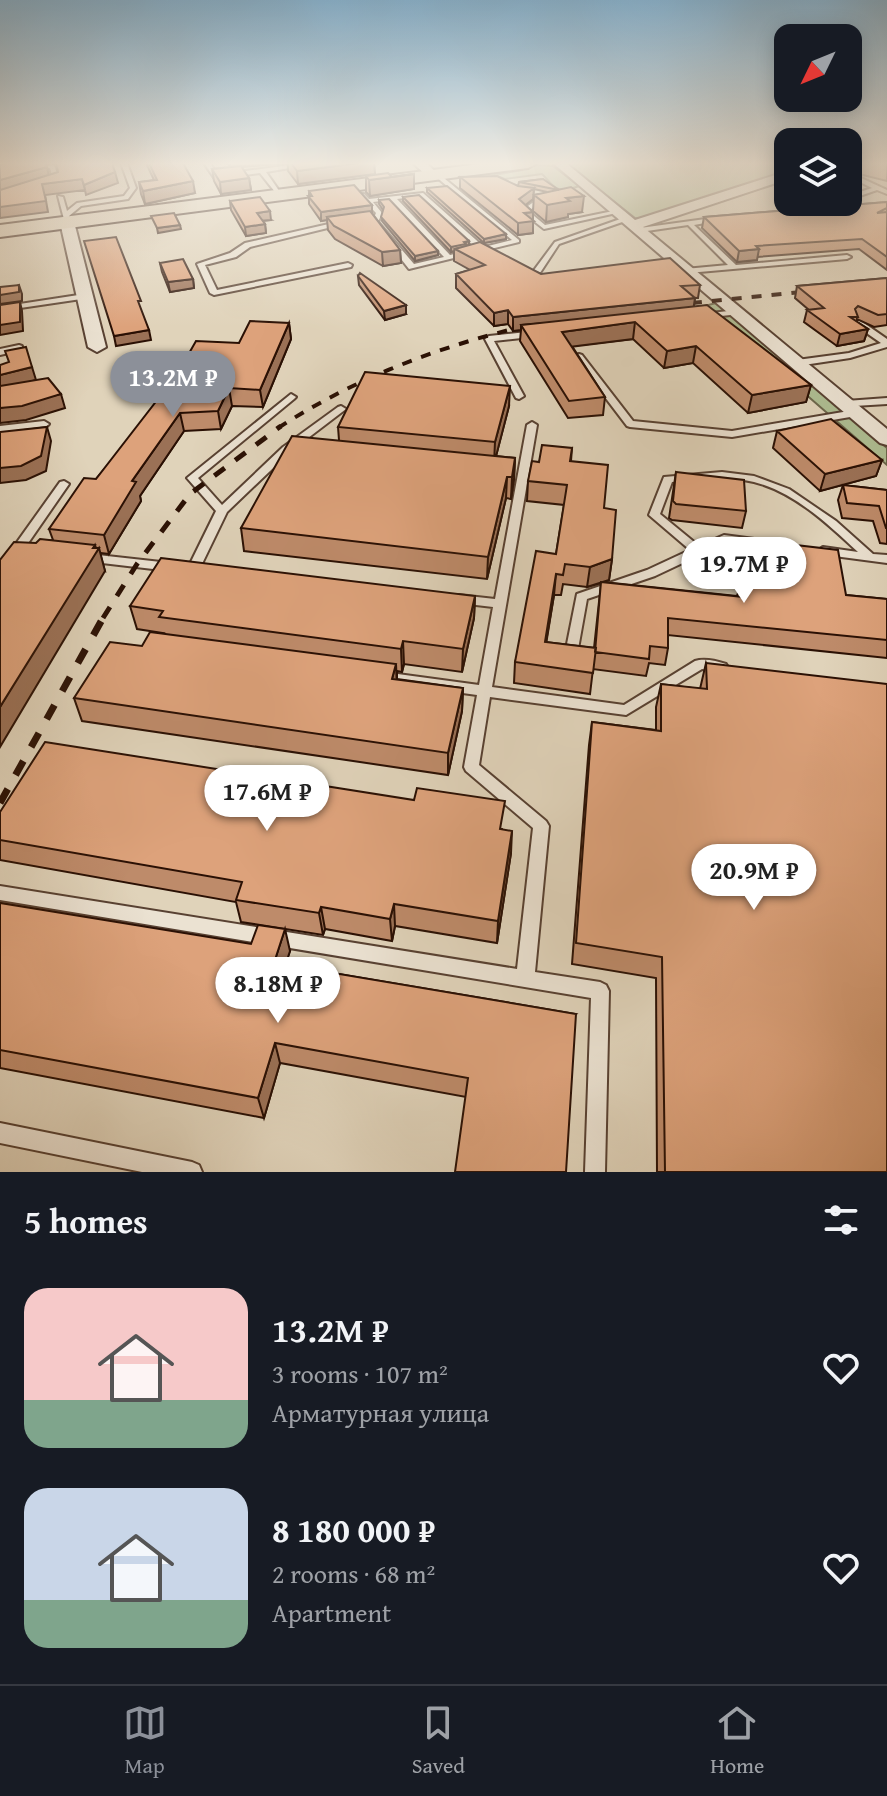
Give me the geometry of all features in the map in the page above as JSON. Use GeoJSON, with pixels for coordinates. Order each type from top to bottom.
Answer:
{"type":"FeatureCollection","features":[{"type":"Feature","properties":{"kind":"main road"},"geometry":{"type":"LineString","coordinates":[[0,231],[72,218]]}},
{"type":"Feature","properties":{"kind":"street"},"geometry":{"type":"LineString","coordinates":[[625,218],[887,439]]}},
{"type":"Feature","properties":{"kind":"street"},"geometry":{"type":"LineString","coordinates":[[630,221],[641,218]]}},
{"type":"Feature","properties":{"kind":"street"},"geometry":{"type":"LineString","coordinates":[[66,219],[97,347]]}},
{"type":"Feature","properties":{"kind":"lane"},"geometry":{"type":"LineString","coordinates":[[364,220],[377,218],[375,222],[412,267],[517,241],[488,218]]}},
{"type":"Feature","properties":{"kind":"lane"},"geometry":{"type":"LineString","coordinates":[[411,218],[449,258]]}},
{"type":"Feature","properties":{"kind":"lane"},"geometry":{"type":"LineString","coordinates":[[447,218],[483,250]]}},
{"type":"Feature","properties":{"kind":"lane"},"geometry":{"type":"LineString","coordinates":[[532,218],[544,227],[630,221],[689,223],[729,218]]}},
{"type":"Feature","properties":{"kind":"lane"},"geometry":{"type":"LineString","coordinates":[[533,277],[557,243],[630,221]]}},
{"type":"Feature","properties":{"kind":"lane"},"geometry":{"type":"LineString","coordinates":[[348,265],[214,293],[201,264],[233,255],[248,245],[350,222]]}},
{"type":"Feature","properties":{"kind":"lane"},"geometry":{"type":"LineString","coordinates":[[689,223],[734,267]]}},
{"type":"Feature","properties":{"kind":"lane"},"geometry":{"type":"LineString","coordinates":[[688,271],[847,257]]}},
{"type":"Feature","properties":{"kind":"lane"},"geometry":{"type":"LineString","coordinates":[[0,309],[85,296]]}},
{"type":"Feature","properties":{"kind":"lane"},"geometry":{"type":"LineString","coordinates":[[698,316],[737,312]]}},
{"type":"Feature","properties":{"kind":"lane"},"geometry":{"type":"LineString","coordinates":[[858,323],[887,344]]}},
{"type":"Feature","properties":{"kind":"lane"},"geometry":{"type":"LineString","coordinates":[[519,396],[489,339],[548,333]]}},
{"type":"Feature","properties":{"kind":"lane"},"geometry":{"type":"LineString","coordinates":[[797,363],[850,355],[887,344]]}},
{"type":"Feature","properties":{"kind":"lane"},"geometry":{"type":"LineString","coordinates":[[0,352],[19,348]]}},
{"type":"Feature","properties":{"kind":"lane"},"geometry":{"type":"LineString","coordinates":[[579,357],[630,424],[732,434],[887,401]]}},
{"type":"Feature","properties":{"kind":"lane"},"geometry":{"type":"LineString","coordinates":[[222,511],[192,478],[291,397]]}},
{"type":"Feature","properties":{"kind":"lane"},"geometry":{"type":"LineString","coordinates":[[193,570],[222,511],[287,449],[341,409]]}},
{"type":"Feature","properties":{"kind":"lane"},"geometry":{"type":"LineString","coordinates":[[0,429],[44,424]]}},
{"type":"Feature","properties":{"kind":"lane"},"geometry":{"type":"LineString","coordinates":[[525,979],[541,826],[471,767],[532,425]]}},
{"type":"Feature","properties":{"kind":"lane"},"geometry":{"type":"LineString","coordinates":[[287,449],[302,451]]}},
{"type":"Feature","properties":{"kind":"lane"},"geometry":{"type":"LineString","coordinates":[[507,471],[523,472]]}},
{"type":"Feature","properties":{"kind":"lane"},"geometry":{"type":"LineString","coordinates":[[698,551],[654,515],[668,479],[713,475],[758,479],[827,516],[871,558]]}},
{"type":"Feature","properties":{"kind":"lane"},"geometry":{"type":"LineString","coordinates":[[0,575],[64,484]]}},
{"type":"Feature","properties":{"kind":"lane"},"geometry":{"type":"LineString","coordinates":[[572,649],[581,597],[724,539],[798,548]]}},
{"type":"Feature","properties":{"kind":"lane"},"geometry":{"type":"LineString","coordinates":[[812,550],[887,559]]}},
{"type":"Feature","properties":{"kind":"lane"},"geometry":{"type":"LineString","coordinates":[[17,551],[32,552]]}},
{"type":"Feature","properties":{"kind":"lane"},"geometry":{"type":"LineString","coordinates":[[77,557],[208,571]]}},
{"type":"Feature","properties":{"kind":"lane"},"geometry":{"type":"LineString","coordinates":[[438,596],[499,603]]}},
{"type":"Feature","properties":{"kind":"lane"},"geometry":{"type":"LineString","coordinates":[[375,676],[626,710],[700,664],[731,668]]}},
{"type":"Feature","properties":{"kind":"lane"},"geometry":{"type":"LineString","coordinates":[[0,893],[600,991],[595,1172]]}},
{"type":"Feature","properties":{"kind":"lane"},"geometry":{"type":"LineString","coordinates":[[0,1133],[192,1172]]}},
{"type":"Feature","properties":{"kind":"green space"},"geometry":{"type":"Polygon","coordinates":[[[716,303],[887,448],[887,465],[704,306],[716,303]]]}},
{"type":"Feature","properties":{"kind":"building"},"geometry":{"type":"Polygon","coordinates":[[[152,218],[176,218],[180,225],[157,228],[152,218]]]}},
{"type":"Feature","properties":{"kind":"building"},"geometry":{"type":"Polygon","coordinates":[[[240,218],[260,218],[265,224],[245,227],[240,218]]]}},
{"type":"Feature","properties":{"kind":"building"},"geometry":{"type":"Polygon","coordinates":[[[328,218],[375,218],[400,250],[382,252],[334,226],[328,218]]]}},
{"type":"Feature","properties":{"kind":"building"},"geometry":{"type":"Polygon","coordinates":[[[382,218],[407,218],[438,251],[415,256],[382,218]]]}},
{"type":"Feature","properties":{"kind":"building"},"geometry":{"type":"Polygon","coordinates":[[[423,218],[444,218],[469,241],[451,247],[423,218]]]}},
{"type":"Feature","properties":{"kind":"building"},"geometry":{"type":"Polygon","coordinates":[[[460,218],[486,218],[506,234],[484,239],[460,218]]]}},
{"type":"Feature","properties":{"kind":"building"},"geometry":{"type":"Polygon","coordinates":[[[511,218],[530,218],[534,221],[518,223],[511,218]]]}},
{"type":"Feature","properties":{"kind":"building"},"geometry":{"type":"Polygon","coordinates":[[[705,218],[887,218],[887,257],[862,239],[756,246],[759,249],[739,251],[705,218]]]}},
{"type":"Feature","properties":{"kind":"building"},"geometry":{"type":"Polygon","coordinates":[[[116,237],[149,330],[114,336],[84,241],[116,237]]]}},
{"type":"Feature","properties":{"kind":"building"},"geometry":{"type":"Polygon","coordinates":[[[480,242],[541,274],[670,258],[700,285],[681,286],[695,298],[513,317],[508,310],[494,313],[456,274],[485,265],[455,249],[480,242]]]}},
{"type":"Feature","properties":{"kind":"building"},"geometry":{"type":"Polygon","coordinates":[[[183,259],[193,279],[168,282],[160,263],[183,259]]]}},
{"type":"Feature","properties":{"kind":"building"},"geometry":{"type":"Polygon","coordinates":[[[360,273],[406,305],[384,311],[358,276],[360,273]]]}},
{"type":"Feature","properties":{"kind":"building"},"geometry":{"type":"Polygon","coordinates":[[[887,278],[887,314],[878,315],[858,306],[855,309],[858,317],[850,317],[868,329],[840,334],[807,310],[824,308],[797,286],[887,278]]]}},
{"type":"Feature","properties":{"kind":"building"},"geometry":{"type":"Polygon","coordinates":[[[19,285],[19,292],[0,295],[0,287],[19,285]]]}},
{"type":"Feature","properties":{"kind":"building"},"geometry":{"type":"Polygon","coordinates":[[[20,302],[20,322],[0,325],[0,305],[20,302]]]}},
{"type":"Feature","properties":{"kind":"building"},"geometry":{"type":"Polygon","coordinates":[[[707,305],[811,385],[752,395],[696,346],[667,351],[635,322],[562,332],[605,397],[569,401],[521,325],[707,305]]]}},
{"type":"Feature","properties":{"kind":"building"},"geometry":{"type":"Polygon","coordinates":[[[250,321],[289,323],[260,390],[229,388],[218,411],[180,413],[132,481],[136,482],[104,535],[49,529],[84,478],[96,479],[158,399],[163,399],[196,341],[239,343],[250,321]]]}},
{"type":"Feature","properties":{"kind":"building"},"geometry":{"type":"Polygon","coordinates":[[[26,347],[32,367],[0,375],[0,365],[9,362],[5,351],[26,347]]]}},
{"type":"Feature","properties":{"kind":"building"},"geometry":{"type":"Polygon","coordinates":[[[365,372],[510,386],[495,442],[338,427],[365,372]]]}},
{"type":"Feature","properties":{"kind":"building"},"geometry":{"type":"Polygon","coordinates":[[[48,378],[61,394],[22,406],[0,408],[0,386],[48,378]]]}},
{"type":"Feature","properties":{"kind":"building"},"geometry":{"type":"Polygon","coordinates":[[[831,419],[882,460],[825,474],[777,431],[831,419]]]}},
{"type":"Feature","properties":{"kind":"building"},"geometry":{"type":"Polygon","coordinates":[[[47,427],[41,456],[21,466],[0,468],[0,432],[47,427]]]}},
{"type":"Feature","properties":{"kind":"building"},"geometry":{"type":"Polygon","coordinates":[[[292,436],[515,458],[512,477],[507,477],[488,557],[241,528],[292,436]]]}},
{"type":"Feature","properties":{"kind":"building"},"geometry":{"type":"Polygon","coordinates":[[[542,445],[572,448],[570,461],[608,465],[604,508],[616,510],[612,559],[590,567],[565,564],[563,575],[556,574],[545,642],[596,648],[593,673],[515,662],[536,551],[556,554],[567,485],[528,481],[532,461],[539,462],[542,445]]]}},
{"type":"Feature","properties":{"kind":"building"},"geometry":{"type":"Polygon","coordinates":[[[676,472],[744,480],[746,511],[676,504],[673,501],[676,472]]]}},
{"type":"Feature","properties":{"kind":"building"},"geometry":{"type":"Polygon","coordinates":[[[843,485],[887,490],[887,528],[879,506],[847,503],[843,485]]]}},
{"type":"Feature","properties":{"kind":"building"},"geometry":{"type":"Polygon","coordinates":[[[40,539],[99,548],[0,707],[0,560],[14,542],[36,543],[40,539]]]}},
{"type":"Feature","properties":{"kind":"building"},"geometry":{"type":"Polygon","coordinates":[[[770,542],[838,550],[846,595],[887,599],[887,640],[668,618],[668,648],[650,646],[649,659],[595,652],[601,582],[742,597],[741,583],[774,587],[770,542]]]}},
{"type":"Feature","properties":{"kind":"building"},"geometry":{"type":"Polygon","coordinates":[[[161,558],[475,596],[463,649],[403,641],[401,649],[159,617],[163,611],[130,606],[161,558]]]}},
{"type":"Feature","properties":{"kind":"building"},"geometry":{"type":"Polygon","coordinates":[[[150,632],[396,664],[392,679],[463,688],[448,753],[74,698],[110,642],[142,646],[150,632]]]}},
{"type":"Feature","properties":{"kind":"building"},"geometry":{"type":"Polygon","coordinates":[[[706,663],[887,684],[887,1172],[665,1172],[662,957],[576,943],[592,722],[661,731],[661,684],[707,689],[706,663]]]}},
{"type":"Feature","properties":{"kind":"building"},"geometry":{"type":"Polygon","coordinates":[[[45,742],[414,800],[417,788],[505,801],[500,829],[512,831],[498,921],[394,904],[390,919],[321,907],[319,913],[236,900],[242,882],[0,840],[0,812],[45,742]]]}},
{"type":"Feature","properties":{"kind":"building"},"geometry":{"type":"Polygon","coordinates":[[[0,903],[251,944],[258,925],[285,929],[274,963],[576,1014],[566,1172],[455,1172],[468,1078],[275,1043],[258,1098],[0,1050],[0,903]]]}},
{"type":"Feature","properties":{"kind":"railway"},"geometry":{"type":"LineString","coordinates":[[672,305],[820,290]]}},
{"type":"Feature","properties":{"kind":"railway"},"geometry":{"type":"LineString","coordinates":[[280,427],[338,393],[401,365],[466,342],[534,324]]}},
{"type":"Feature","properties":{"kind":"railway"},"geometry":{"type":"LineString","coordinates":[[103,618],[137,564],[190,494],[280,427]]}},
{"type":"Feature","properties":{"kind":"railway"},"geometry":{"type":"LineString","coordinates":[[0,803],[104,616]]}}]}
